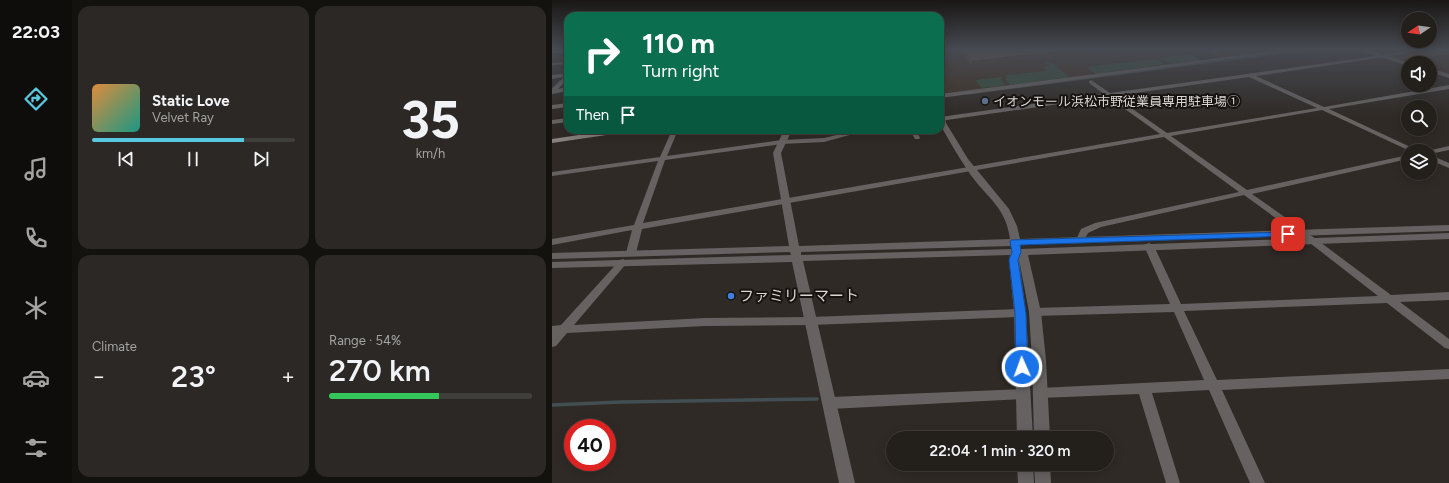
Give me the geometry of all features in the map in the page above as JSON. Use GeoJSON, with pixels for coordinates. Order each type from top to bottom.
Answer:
{"type":"FeatureCollection","features":[{"type":"Feature","properties":{"kind":"main road"},"geometry":{"type":"LineString","coordinates":[[552,141],[600,134]]}},
{"type":"Feature","properties":{"kind":"street"},"geometry":{"type":"LineString","coordinates":[[944,95],[1123,72]]}},
{"type":"Feature","properties":{"kind":"street"},"geometry":{"type":"LineString","coordinates":[[944,118],[1274,72]]}},
{"type":"Feature","properties":{"kind":"street"},"geometry":{"type":"LineString","coordinates":[[1437,72],[1449,76]]}},
{"type":"Feature","properties":{"kind":"street"},"geometry":{"type":"LineString","coordinates":[[1250,75],[1401,144]]}},
{"type":"Feature","properties":{"kind":"street"},"geometry":{"type":"LineString","coordinates":[[552,77],[564,76]]}},
{"type":"Feature","properties":{"kind":"street"},"geometry":{"type":"LineString","coordinates":[[553,91],[564,80]]}},
{"type":"Feature","properties":{"kind":"street"},"geometry":{"type":"LineString","coordinates":[[1091,82],[1313,241],[1449,345]]}},
{"type":"Feature","properties":{"kind":"street"},"geometry":{"type":"LineString","coordinates":[[552,242],[636,226],[1449,87]]}},
{"type":"Feature","properties":{"kind":"street"},"geometry":{"type":"LineString","coordinates":[[553,91],[564,90]]}},
{"type":"Feature","properties":{"kind":"street"},"geometry":{"type":"LineString","coordinates":[[552,106],[564,105]]}},
{"type":"Feature","properties":{"kind":"street"},"geometry":{"type":"LineString","coordinates":[[552,122],[564,120]]}},
{"type":"Feature","properties":{"kind":"street"},"geometry":{"type":"LineString","coordinates":[[944,125],[976,177],[995,196],[1008,217],[1014,231],[1014,260],[1020,313],[1025,431]]}},
{"type":"Feature","properties":{"kind":"street"},"geometry":{"type":"LineString","coordinates":[[631,253],[636,226],[673,134]]}},
{"type":"Feature","properties":{"kind":"street"},"geometry":{"type":"LineString","coordinates":[[786,134],[777,153],[778,165],[811,321],[831,403],[847,483]]}},
{"type":"Feature","properties":{"kind":"street"},"geometry":{"type":"LineString","coordinates":[[552,174],[782,142],[824,140],[834,134]]}},
{"type":"Feature","properties":{"kind":"street"},"geometry":{"type":"LineString","coordinates":[[915,134],[917,138]]}},
{"type":"Feature","properties":{"kind":"street"},"geometry":{"type":"LineString","coordinates":[[1437,151],[1449,148]]}},
{"type":"Feature","properties":{"kind":"street"},"geometry":{"type":"LineString","coordinates":[[1080,240],[1084,231],[1098,225],[1401,159]]}},
{"type":"Feature","properties":{"kind":"street"},"geometry":{"type":"LineString","coordinates":[[1437,160],[1449,166]]}},
{"type":"Feature","properties":{"kind":"street"},"geometry":{"type":"LineString","coordinates":[[1015,247],[1080,240],[1302,234],[1449,228]]}},
{"type":"Feature","properties":{"kind":"street"},"geometry":{"type":"LineString","coordinates":[[552,265],[796,253],[1015,247],[1149,246],[1449,236]]}},
{"type":"Feature","properties":{"kind":"street"},"geometry":{"type":"LineString","coordinates":[[1149,246],[1212,386],[1258,483]]}},
{"type":"Feature","properties":{"kind":"street"},"geometry":{"type":"LineString","coordinates":[[1015,247],[1024,256],[1035,312],[1042,431]]}},
{"type":"Feature","properties":{"kind":"street"},"geometry":{"type":"LineString","coordinates":[[552,256],[631,253],[796,253]]}},
{"type":"Feature","properties":{"kind":"street"},"geometry":{"type":"LineString","coordinates":[[552,344],[623,262]]}},
{"type":"Feature","properties":{"kind":"street"},"geometry":{"type":"LineString","coordinates":[[1035,312],[1177,308],[1449,296]]}},
{"type":"Feature","properties":{"kind":"street"},"geometry":{"type":"LineString","coordinates":[[552,330],[705,322],[811,321],[1020,313]]}},
{"type":"Feature","properties":{"kind":"street"},"geometry":{"type":"LineString","coordinates":[[1040,393],[1449,374]]}},
{"type":"Feature","properties":{"kind":"street"},"geometry":{"type":"LineString","coordinates":[[1144,388],[1173,483]]}},
{"type":"Feature","properties":{"kind":"street"},"geometry":{"type":"LineString","coordinates":[[831,403],[1023,394]]}},
{"type":"Feature","properties":{"kind":"street"},"geometry":{"type":"LineString","coordinates":[[1026,471],[1026,483]]}},
{"type":"Feature","properties":{"kind":"street"},"geometry":{"type":"LineString","coordinates":[[1042,471],[1043,483]]}},
{"type":"Feature","properties":{"kind":"shaded area"},"geometry":{"type":"Polygon","coordinates":[[[944,72],[1119,72],[944,94],[944,72]]]}},
{"type":"Feature","properties":{"kind":"shaded area"},"geometry":{"type":"Polygon","coordinates":[[[1440,72],[1449,72],[1449,74],[1440,72]]]}},
{"type":"Feature","properties":{"kind":"green space"},"geometry":{"type":"Polygon","coordinates":[[[1041,72],[1062,72],[1069,77],[1010,85],[1005,79],[1007,78],[1005,75],[1041,72]]]}},
{"type":"Feature","properties":{"kind":"green space"},"geometry":{"type":"Polygon","coordinates":[[[1092,72],[1113,72],[1096,74],[1092,72]]]}},
{"type":"Feature","properties":{"kind":"green space"},"geometry":{"type":"Polygon","coordinates":[[[1002,77],[1001,80],[1005,85],[982,88],[975,80],[1002,77]]]}},
{"type":"Feature","properties":{"kind":"waterway"},"geometry":{"type":"LineString","coordinates":[[967,94],[1140,72]]}},
{"type":"Feature","properties":{"kind":"waterway"},"geometry":{"type":"LineString","coordinates":[[552,89],[560,81]]}},
{"type":"Feature","properties":{"kind":"waterway"},"geometry":{"type":"LineString","coordinates":[[552,405],[621,402],[817,399]]}},
{"type":"Feature","properties":{"kind":"place","name":"イオンモール浜松市野従業員専用駐車場①"},"geometry":{"type":"Point","coordinates":[985,101]}},
{"type":"Feature","properties":{"kind":"place","name":"ファミリーマート"},"geometry":{"type":"Point","coordinates":[731,296]}},
{"type":"Feature","properties":{"kind":"route"},"geometry":{"type":"LineString","coordinates":[[1022,367],[1020,313],[1014,260],[1016,252],[1015,242],[1288,234]]}}]}
